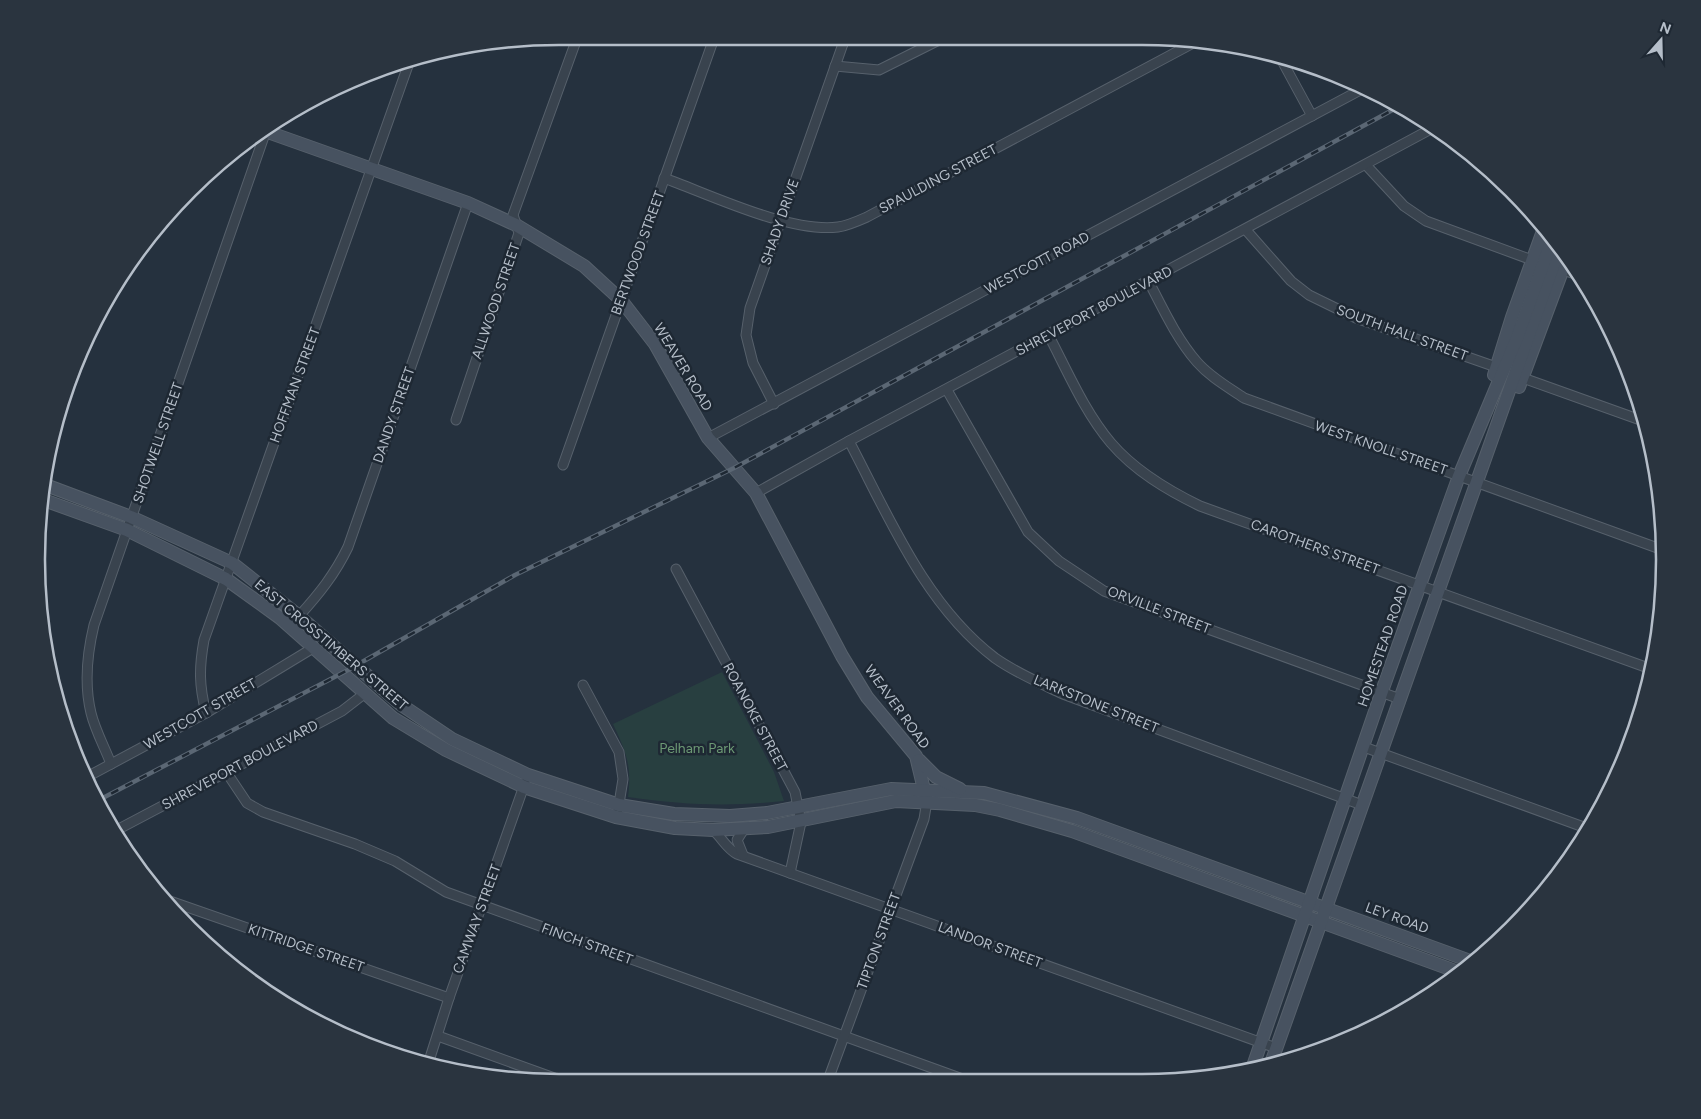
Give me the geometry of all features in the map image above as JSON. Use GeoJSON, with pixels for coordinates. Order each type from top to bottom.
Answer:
{"type":"FeatureCollection","features":[{"type":"Feature","properties":{"kind":"main road","name":"WEAVER ROAD"},"geometry":{"type":"LineString","coordinates":[[274,132],[468,203],[516,225],[584,266],[620,300],[655,344],[708,438],[756,493],[842,656],[867,697],[916,756],[926,796]]}},
{"type":"Feature","properties":{"kind":"main road"},"geometry":{"type":"LineString","coordinates":[[1482,423],[1496,367],[1541,236]]}},
{"type":"Feature","properties":{"kind":"main road","name":"HOMESTEAD ROAD"},"geometry":{"type":"LineString","coordinates":[[1255,1061],[1347,799],[1382,691],[1460,476],[1517,338],[1550,246]]}},
{"type":"Feature","properties":{"kind":"main road"},"geometry":{"type":"LineString","coordinates":[[1273,1056],[1497,430],[1557,256]]}},
{"type":"Feature","properties":{"kind":"main road"},"geometry":{"type":"LineString","coordinates":[[1497,430],[1523,378],[1564,267]]}},
{"type":"Feature","properties":{"kind":"main road","name":"EAST CROSSTIMBERS STREET"},"geometry":{"type":"LineString","coordinates":[[50,487],[129,523],[232,563],[299,616],[355,666],[422,719],[452,739],[526,781]]}},
{"type":"Feature","properties":{"kind":"main road","name":"EAST CROSSTIMBERS STREET"},"geometry":{"type":"LineString","coordinates":[[48,501],[129,523],[226,579],[280,618],[393,718],[446,750],[526,781],[675,828],[714,830],[768,828],[926,796]]}},
{"type":"Feature","properties":{"kind":"main road"},"geometry":{"type":"LineString","coordinates":[[916,756],[936,777],[967,792]]}},
{"type":"Feature","properties":{"kind":"main road","name":"EAST CROSSTIMBERS STREET"},"geometry":{"type":"LineString","coordinates":[[618,811],[730,816],[767,814],[891,789],[926,796]]}},
{"type":"Feature","properties":{"kind":"main road"},"geometry":{"type":"LineString","coordinates":[[926,796],[967,792],[1004,797],[1109,830],[1311,902]]}},
{"type":"Feature","properties":{"kind":"main road"},"geometry":{"type":"LineString","coordinates":[[926,796],[1000,810],[1104,842],[1453,970]]}},
{"type":"Feature","properties":{"kind":"main road"},"geometry":{"type":"LineString","coordinates":[[1104,842],[1109,830]]}},
{"type":"Feature","properties":{"kind":"main road","name":"LEY ROAD"},"geometry":{"type":"LineString","coordinates":[[1311,902],[1465,959]]}},
{"type":"Feature","properties":{"kind":"street","name":"ALLWOOD STREET"},"geometry":{"type":"LineString","coordinates":[[456,420],[520,232],[513,215],[575,45]]}},
{"type":"Feature","properties":{"kind":"street","name":"BERTWOOD STREET"},"geometry":{"type":"LineString","coordinates":[[563,465],[712,45]]}},
{"type":"Feature","properties":{"kind":"street","name":"SHADY DRIVE"},"geometry":{"type":"LineString","coordinates":[[774,404],[753,362],[746,335],[750,308],[843,45]]}},
{"type":"Feature","properties":{"kind":"street"},"geometry":{"type":"LineString","coordinates":[[835,66],[860,70],[879,70],[929,45]]}},
{"type":"Feature","properties":{"kind":"street","name":"SPAULDING STREET"},"geometry":{"type":"LineString","coordinates":[[664,178],[780,220],[805,227],[839,227],[867,217],[1186,47]]}},
{"type":"Feature","properties":{"kind":"street"},"geometry":{"type":"LineString","coordinates":[[1285,66],[1312,116]]}},
{"type":"Feature","properties":{"kind":"street","name":"HOFFMAN STREET"},"geometry":{"type":"LineString","coordinates":[[206,713],[200,688],[199,667],[204,640],[407,68]]}},
{"type":"Feature","properties":{"kind":"street","name":"WESTCOTT ROAD"},"geometry":{"type":"LineString","coordinates":[[708,438],[1356,92]]}},
{"type":"Feature","properties":{"kind":"street","name":"SHREVEPORT BOULEVARD"},"geometry":{"type":"LineString","coordinates":[[756,493],[849,441],[948,390],[1048,334],[1149,282],[1427,132]]}},
{"type":"Feature","properties":{"kind":"street","name":"SHOTWELL STREET"},"geometry":{"type":"LineString","coordinates":[[111,764],[91,715],[86,682],[88,656],[94,625],[261,141]]}},
{"type":"Feature","properties":{"kind":"street"},"geometry":{"type":"LineString","coordinates":[[1366,164],[1404,206],[1426,221],[1532,260]]}},
{"type":"Feature","properties":{"kind":"street","name":"DANDY STREET"},"geometry":{"type":"LineString","coordinates":[[299,616],[320,594],[335,573],[348,547],[468,203]]}},
{"type":"Feature","properties":{"kind":"street","name":"SOUTH HALL STREET"},"geometry":{"type":"LineString","coordinates":[[1246,230],[1291,281],[1309,295],[1356,318],[1496,367]]}},
{"type":"Feature","properties":{"kind":"street","name":"WEST KNOLL STREET"},"geometry":{"type":"LineString","coordinates":[[1149,282],[1173,327],[1197,362],[1216,379],[1244,398],[1656,547]]}},
{"type":"Feature","properties":{"kind":"street","name":"CAROTHERS STREET"},"geometry":{"type":"LineString","coordinates":[[1048,334],[1080,397],[1111,442],[1144,474],[1175,494],[1200,506],[1421,584],[1644,668]]}},
{"type":"Feature","properties":{"kind":"street"},"geometry":{"type":"LineString","coordinates":[[1523,378],[1636,418]]}},
{"type":"Feature","properties":{"kind":"street","name":"ORVILLE STREET"},"geometry":{"type":"LineString","coordinates":[[948,390],[1028,532],[1059,561],[1104,591],[1400,699]]}},
{"type":"Feature","properties":{"kind":"street","name":"LARKSTONE STREET"},"geometry":{"type":"LineString","coordinates":[[849,441],[897,532],[927,582],[952,616],[970,636],[995,658],[1018,673],[1063,694],[1362,805]]}},
{"type":"Feature","properties":{"kind":"street","name":"ROANOKE STREET"},"geometry":{"type":"LineString","coordinates":[[676,569],[796,792],[801,822],[790,872]]}},
{"type":"Feature","properties":{"kind":"street","name":"WESTCOTT STREET"},"geometry":{"type":"LineString","coordinates":[[92,774],[206,713],[313,648]]}},
{"type":"Feature","properties":{"kind":"street"},"geometry":{"type":"LineString","coordinates":[[583,686],[619,752],[623,779],[618,811]]}},
{"type":"Feature","properties":{"kind":"street","name":"SHREVEPORT BOULEVARD"},"geometry":{"type":"LineString","coordinates":[[121,828],[227,774],[342,711],[364,694]]}},
{"type":"Feature","properties":{"kind":"street"},"geometry":{"type":"LineString","coordinates":[[1364,747],[1581,826]]}},
{"type":"Feature","properties":{"kind":"street","name":"FINCH STREET"},"geometry":{"type":"LineString","coordinates":[[227,774],[247,802],[263,812],[355,844],[394,860],[446,892],[949,1074]]}},
{"type":"Feature","properties":{"kind":"street","name":"CAMWAY STREET"},"geometry":{"type":"LineString","coordinates":[[430,1057],[449,998],[526,781]]}},
{"type":"Feature","properties":{"kind":"street","name":"TIPTON STREET"},"geometry":{"type":"LineString","coordinates":[[830,1074],[924,819],[926,796]]}},
{"type":"Feature","properties":{"kind":"street"},"geometry":{"type":"LineString","coordinates":[[743,855],[737,847],[737,840],[744,829]]}},
{"type":"Feature","properties":{"kind":"street","name":"LANDOR STREET"},"geometry":{"type":"LineString","coordinates":[[714,830],[730,850],[1276,1048]]}},
{"type":"Feature","properties":{"kind":"street","name":"KITTRIDGE STREET"},"geometry":{"type":"LineString","coordinates":[[177,904],[449,998]]}},
{"type":"Feature","properties":{"kind":"street"},"geometry":{"type":"LineString","coordinates":[[438,1036],[543,1073]]}},
{"type":"Feature","properties":{"kind":"green space","name":"Pelham Park"},"geometry":{"type":"Polygon","coordinates":[[[722,672],[774,772],[784,801],[706,804],[628,797],[629,776],[627,759],[613,724],[722,672]]]}},
{"type":"Feature","properties":{"kind":"railway"},"geometry":{"type":"LineString","coordinates":[[104,798],[348,670],[515,575],[734,468],[1392,110]]}}]}
